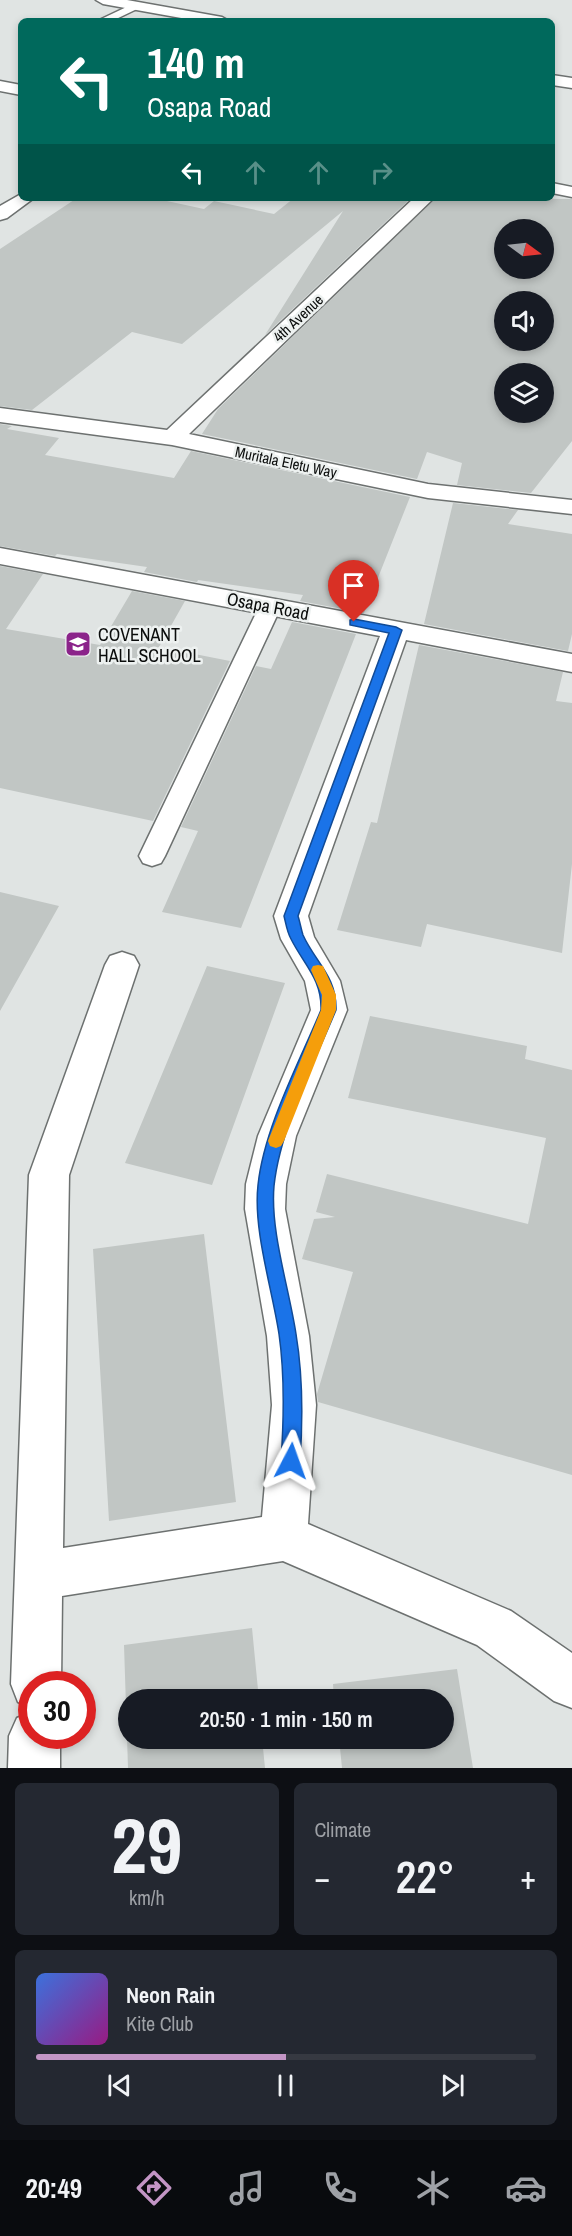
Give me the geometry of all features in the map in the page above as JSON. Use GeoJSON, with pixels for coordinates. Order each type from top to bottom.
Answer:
{"type":"FeatureCollection","features":[{"type":"Feature","properties":{"kind":"street"},"geometry":{"type":"LineString","coordinates":[[103,0],[191,18]]}},
{"type":"Feature","properties":{"kind":"street"},"geometry":{"type":"LineString","coordinates":[[555,80],[572,83]]}},
{"type":"Feature","properties":{"kind":"street"},"geometry":{"type":"LineString","coordinates":[[0,86],[18,89]]}},
{"type":"Feature","properties":{"kind":"street"},"geometry":{"type":"LineString","coordinates":[[555,189],[572,192]]}},
{"type":"Feature","properties":{"kind":"street"},"geometry":{"type":"LineString","coordinates":[[0,214],[20,201]]}},
{"type":"Feature","properties":{"kind":"street","name":"4th Avenue"},"geometry":{"type":"LineString","coordinates":[[172,438],[422,201]]}},
{"type":"Feature","properties":{"kind":"street","name":"Muritala Eletu Way"},"geometry":{"type":"LineString","coordinates":[[0,415],[172,438],[428,491],[572,507]]}},
{"type":"Feature","properties":{"kind":"street","name":"Osapa Road"},"geometry":{"type":"LineString","coordinates":[[0,556],[572,663]]}},
{"type":"Feature","properties":{"kind":"street"},"geometry":{"type":"LineString","coordinates":[[284,1537],[294,1406],[288,1336],[265,1209],[266,1184],[277,1136],[328,1010],[329,995],[317,968],[297,937],[291,916],[396,630]]}},
{"type":"Feature","properties":{"kind":"street"},"geometry":{"type":"LineString","coordinates":[[36,1671],[49,1175],[122,965]]}},
{"type":"Feature","properties":{"kind":"street"},"geometry":{"type":"LineString","coordinates":[[39,1576],[284,1537],[494,1628],[572,1683]]}},
{"type":"Feature","properties":{"kind":"street"},"geometry":{"type":"LineString","coordinates":[[34,1749],[34,1768]]}},
{"type":"Feature","properties":{"kind":"lane"},"geometry":{"type":"LineString","coordinates":[[109,18],[135,6]]}},
{"type":"Feature","properties":{"kind":"lane"},"geometry":{"type":"LineString","coordinates":[[152,856],[270,607]]}},
{"type":"Feature","properties":{"kind":"building"},"geometry":{"type":"Polygon","coordinates":[[[572,199],[572,441],[531,493],[457,485],[462,463],[427,452],[417,479],[202,434],[218,409],[433,201],[572,199]]]}},
{"type":"Feature","properties":{"kind":"building"},"geometry":{"type":"Polygon","coordinates":[[[72,201],[167,201],[204,209],[214,201],[274,214],[290,201],[408,201],[265,335],[343,211],[182,344],[132,332],[32,410],[0,406],[0,249],[72,201]]]}},
{"type":"Feature","properties":{"kind":"building"},"geometry":{"type":"Polygon","coordinates":[[[0,424],[12,426],[7,429],[59,438],[45,455],[174,478],[191,451],[410,497],[364,613],[300,601],[303,595],[198,580],[197,582],[144,572],[147,567],[57,554],[55,556],[0,546],[0,424]]]}},
{"type":"Feature","properties":{"kind":"building"},"geometry":{"type":"Polygon","coordinates":[[[453,503],[518,510],[508,524],[572,534],[572,634],[568,651],[424,624],[453,503]]]}},
{"type":"Feature","properties":{"kind":"building"},"geometry":{"type":"Polygon","coordinates":[[[0,566],[43,574],[6,629],[100,645],[132,591],[185,601],[159,647],[230,661],[153,821],[0,788],[0,566]]]}},
{"type":"Feature","properties":{"kind":"building"},"geometry":{"type":"Polygon","coordinates":[[[292,622],[356,634],[241,928],[162,912],[198,831],[181,827],[256,666],[271,669],[292,622]]]}},
{"type":"Feature","properties":{"kind":"building"},"geometry":{"type":"Polygon","coordinates":[[[419,645],[563,672],[556,701],[572,703],[572,864],[562,953],[427,924],[421,947],[337,930],[371,822],[377,823],[419,645]]]}},
{"type":"Feature","properties":{"kind":"building"},"geometry":{"type":"Polygon","coordinates":[[[0,892],[59,906],[0,1011],[0,892]]]}},
{"type":"Feature","properties":{"kind":"building"},"geometry":{"type":"Polygon","coordinates":[[[207,966],[285,983],[212,1185],[125,1163],[207,966]]]}},
{"type":"Feature","properties":{"kind":"building"},"geometry":{"type":"Polygon","coordinates":[[[370,1016],[527,1046],[525,1059],[572,1070],[572,1475],[318,1402],[317,1394],[353,1272],[302,1259],[314,1219],[335,1217],[316,1212],[327,1174],[528,1224],[546,1138],[348,1098],[370,1016]]]}},
{"type":"Feature","properties":{"kind":"building"},"geometry":{"type":"Polygon","coordinates":[[[204,1234],[236,1502],[109,1521],[93,1249],[204,1234]]]}},
{"type":"Feature","properties":{"kind":"building"},"geometry":{"type":"Polygon","coordinates":[[[252,1628],[258,1689],[125,1689],[124,1645],[252,1628]]]}},
{"type":"Feature","properties":{"kind":"building"},"geometry":{"type":"Polygon","coordinates":[[[457,1669],[473,1768],[342,1768],[340,1749],[454,1749],[454,1689],[333,1689],[333,1684],[457,1669]]]}},
{"type":"Feature","properties":{"kind":"building"},"geometry":{"type":"Polygon","coordinates":[[[127,1749],[263,1749],[265,1768],[128,1768],[127,1749]]]}},
{"type":"Feature","properties":{"kind":"slow traffic"},"geometry":{"type":"LineString","coordinates":[[276,1141],[328,1010],[329,995],[318,970]]}},
{"type":"Feature","properties":{"kind":"place","name":"COVENANT HALL SCHOOL"},"geometry":{"type":"Point","coordinates":[78,644]}},
{"type":"Feature","properties":{"kind":"route"},"geometry":{"type":"LineString","coordinates":[[291,1461],[294,1406],[288,1336],[265,1209],[266,1184],[277,1136],[328,1010],[329,995],[317,968],[297,937],[291,916],[396,630],[354,622]]}}]}
